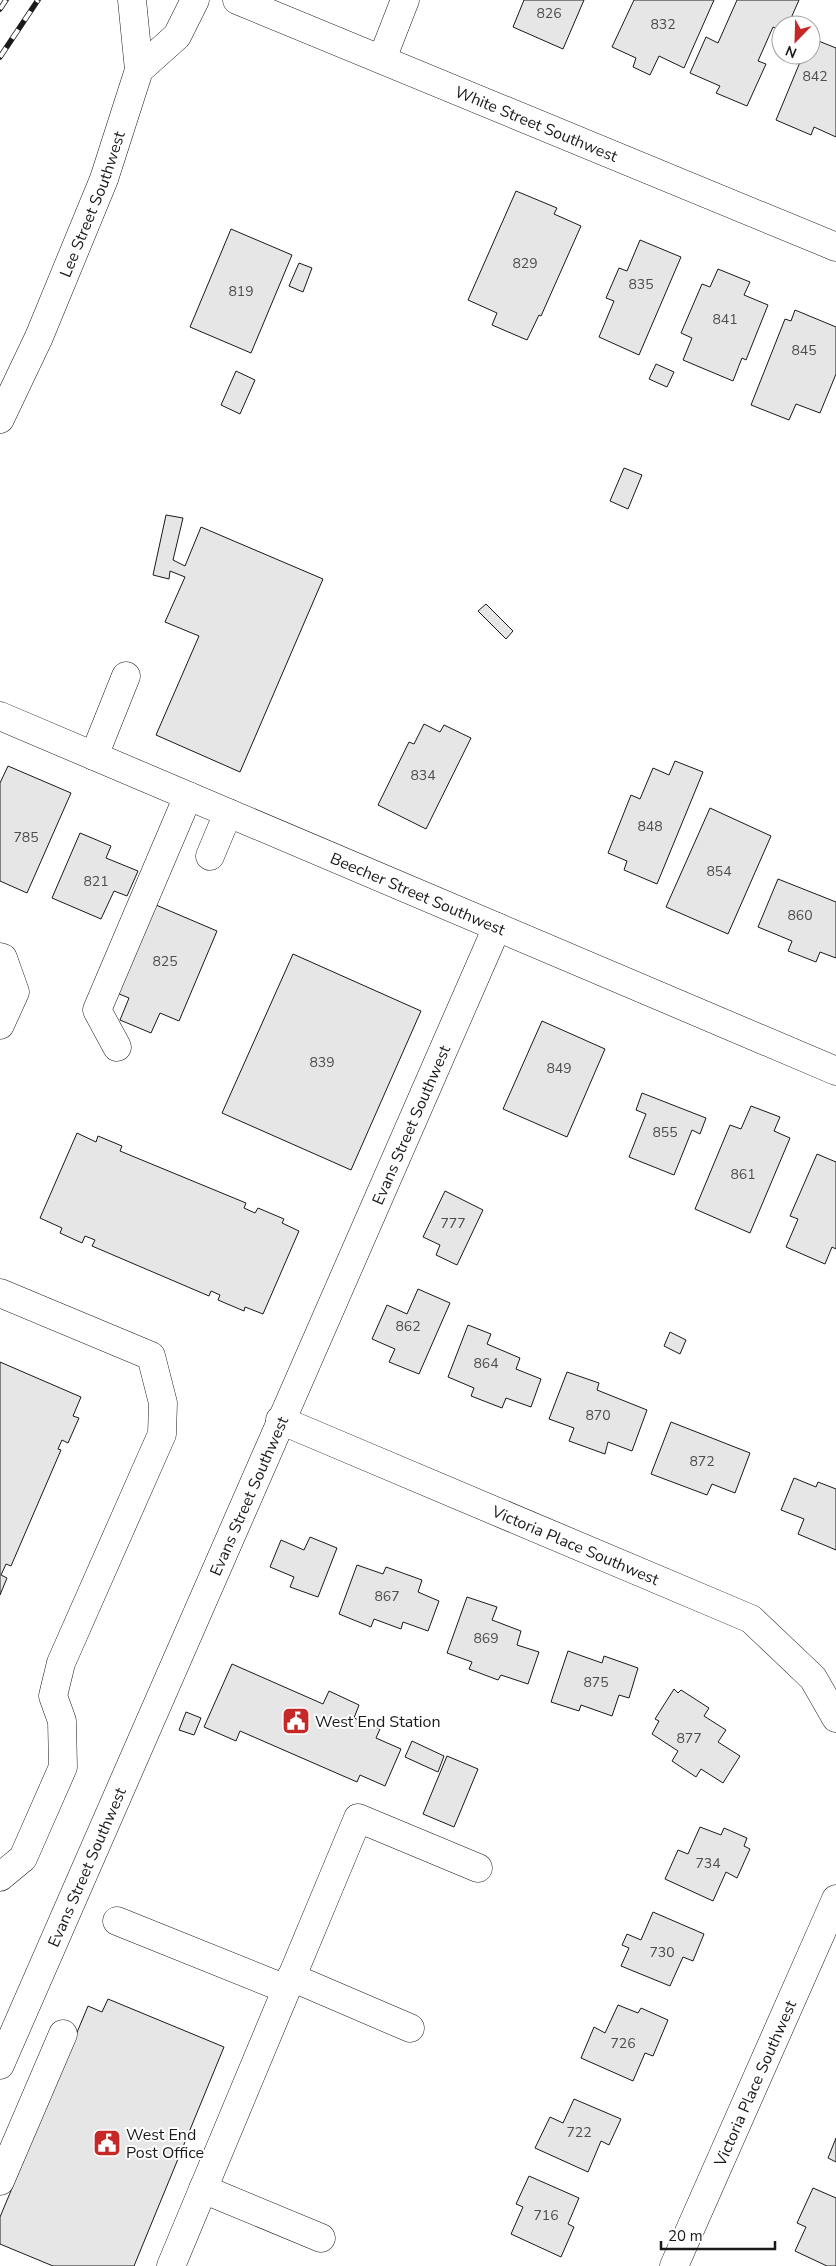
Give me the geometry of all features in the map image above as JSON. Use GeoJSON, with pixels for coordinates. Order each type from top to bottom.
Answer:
{"type":"FeatureCollection","features":[{"type":"Feature","properties":{"kind":"street"},"geometry":{"type":"LineString","coordinates":[[132,0],[140,70]]}},
{"type":"Feature","properties":{"kind":"street","name":"Lee Street Southwest"},"geometry":{"type":"LineString","coordinates":[[0,419],[39,337],[104,179],[140,70],[177,36],[195,0]]}},
{"type":"Feature","properties":{"kind":"street","name":"White Street Southwest"},"geometry":{"type":"LineString","coordinates":[[237,0],[836,247]]}},
{"type":"Feature","properties":{"kind":"street"},"geometry":{"type":"LineString","coordinates":[[382,59],[405,0]]}},
{"type":"Feature","properties":{"kind":"street"},"geometry":{"type":"LineString","coordinates":[[94,756],[126,676]]}},
{"type":"Feature","properties":{"kind":"street","name":"Beecher Street Southwest"},"geometry":{"type":"LineString","coordinates":[[0,716],[836,1071]]}},
{"type":"Feature","properties":{"kind":"street"},"geometry":{"type":"LineString","coordinates":[[117,1047],[97,1010],[188,796]]}},
{"type":"Feature","properties":{"kind":"street"},"geometry":{"type":"LineString","coordinates":[[210,856],[228,813]]}},
{"type":"Feature","properties":{"kind":"street","name":"Evans Street Southwest"},"geometry":{"type":"LineString","coordinates":[[0,2065],[280,1420],[497,927]]}},
{"type":"Feature","properties":{"kind":"street"},"geometry":{"type":"LineString","coordinates":[[0,957],[3,958],[15,992],[0,1025]]}},
{"type":"Feature","properties":{"kind":"street"},"geometry":{"type":"LineString","coordinates":[[0,1293],[151,1356],[163,1403],[162,1434],[61,1663],[53,1696],[62,1721],[63,1767],[23,1858],[0,1877]]}},
{"type":"Feature","properties":{"kind":"street","name":"Victoria Place Southwest"},"geometry":{"type":"LineString","coordinates":[[280,1420],[751,1619],[813,1678],[836,1718]]}},
{"type":"Feature","properties":{"kind":"street"},"geometry":{"type":"LineString","coordinates":[[171,2266],[358,1818],[478,1868]]}},
{"type":"Feature","properties":{"kind":"street","name":"Victoria Place Southwest"},"geometry":{"type":"LineString","coordinates":[[674,2266],[836,1899]]}},
{"type":"Feature","properties":{"kind":"street"},"geometry":{"type":"LineString","coordinates":[[117,1921],[410,2028]]}},
{"type":"Feature","properties":{"kind":"street"},"geometry":{"type":"LineString","coordinates":[[0,2180],[63,2034]]}},
{"type":"Feature","properties":{"kind":"street"},"geometry":{"type":"LineString","coordinates":[[203,2189],[322,2238]]}},
{"type":"Feature","properties":{"kind":"building"},"geometry":{"type":"Polygon","coordinates":[[[524,0],[584,0],[563,49],[513,27],[524,0]]]}},
{"type":"Feature","properties":{"kind":"building"},"geometry":{"type":"Polygon","coordinates":[[[634,0],[714,0],[684,68],[659,56],[650,75],[633,67],[636,58],[612,47],[634,0]]]}},
{"type":"Feature","properties":{"kind":"building"},"geometry":{"type":"Polygon","coordinates":[[[737,0],[799,0],[792,15],[771,15],[771,32],[758,61],[766,64],[747,106],[716,93],[720,86],[690,73],[706,37],[718,43],[737,0]]]}},
{"type":"Feature","properties":{"kind":"building"},"geometry":{"type":"Polygon","coordinates":[[[821,42],[836,48],[836,137],[814,127],[811,135],[776,120],[799,65],[821,65],[821,42]]]}},
{"type":"Feature","properties":{"kind":"building"},"geometry":{"type":"Polygon","coordinates":[[[516,191],[557,208],[554,214],[581,226],[541,316],[539,315],[527,340],[492,325],[497,313],[468,300],[516,191]]]}},
{"type":"Feature","properties":{"kind":"building"},"geometry":{"type":"Polygon","coordinates":[[[231,229],[292,255],[251,353],[190,327],[231,229]]]}},
{"type":"Feature","properties":{"kind":"building"},"geometry":{"type":"Polygon","coordinates":[[[640,240],[681,257],[639,355],[599,337],[614,301],[606,298],[619,268],[627,271],[640,240]]]}},
{"type":"Feature","properties":{"kind":"building"},"geometry":{"type":"Polygon","coordinates":[[[299,263],[312,268],[303,292],[289,286],[299,263]]]}},
{"type":"Feature","properties":{"kind":"building"},"geometry":{"type":"Polygon","coordinates":[[[718,269],[750,282],[744,295],[768,305],[746,360],[742,358],[733,381],[683,360],[692,338],[681,333],[702,284],[710,287],[718,269]]]}},
{"type":"Feature","properties":{"kind":"building"},"geometry":{"type":"Polygon","coordinates":[[[795,310],[836,327],[836,374],[820,413],[796,404],[789,420],[751,405],[785,319],[791,321],[795,310]]]}},
{"type":"Feature","properties":{"kind":"building"},"geometry":{"type":"Polygon","coordinates":[[[656,364],[674,372],[667,387],[649,379],[656,364]]]}},
{"type":"Feature","properties":{"kind":"building"},"geometry":{"type":"Polygon","coordinates":[[[236,371],[255,380],[240,414],[221,405],[236,371]]]}},
{"type":"Feature","properties":{"kind":"building"},"geometry":{"type":"Polygon","coordinates":[[[624,468],[642,475],[628,509],[610,501],[624,468]]]}},
{"type":"Feature","properties":{"kind":"building"},"geometry":{"type":"Polygon","coordinates":[[[166,515],[183,518],[173,560],[185,566],[201,527],[323,579],[240,772],[156,735],[199,636],[165,622],[185,577],[170,571],[169,579],[153,575],[166,515]]]}},
{"type":"Feature","properties":{"kind":"building"},"geometry":{"type":"Polygon","coordinates":[[[486,604],[513,631],[506,639],[478,611],[486,604]]]}},
{"type":"Feature","properties":{"kind":"building"},"geometry":{"type":"Polygon","coordinates":[[[424,724],[440,732],[444,725],[471,738],[426,829],[378,805],[409,742],[414,744],[424,724]]]}},
{"type":"Feature","properties":{"kind":"building"},"geometry":{"type":"Polygon","coordinates":[[[675,761],[703,772],[657,884],[624,870],[627,861],[608,853],[631,795],[640,799],[653,768],[669,775],[675,761]]]}},
{"type":"Feature","properties":{"kind":"building"},"geometry":{"type":"Polygon","coordinates":[[[8,766],[71,793],[27,893],[0,881],[0,783],[8,766]]]}},
{"type":"Feature","properties":{"kind":"building"},"geometry":{"type":"Polygon","coordinates":[[[710,808],[771,836],[728,934],[666,907],[710,808]]]}},
{"type":"Feature","properties":{"kind":"building"},"geometry":{"type":"Polygon","coordinates":[[[80,833],[111,846],[106,858],[138,871],[127,896],[114,891],[101,919],[52,898],[80,833]]]}},
{"type":"Feature","properties":{"kind":"building"},"geometry":{"type":"Polygon","coordinates":[[[778,879],[836,902],[836,958],[820,952],[816,962],[788,951],[792,941],[758,927],[778,879]]]}},
{"type":"Feature","properties":{"kind":"building"},"geometry":{"type":"Polygon","coordinates":[[[149,902],[217,931],[179,1021],[160,1013],[151,1033],[120,1020],[129,998],[112,991],[149,902]]]}},
{"type":"Feature","properties":{"kind":"building"},"geometry":{"type":"Polygon","coordinates":[[[293,954],[421,1011],[351,1170],[222,1113],[293,954]]]}},
{"type":"Feature","properties":{"kind":"building"},"geometry":{"type":"Polygon","coordinates":[[[542,1021],[605,1049],[567,1137],[503,1109],[542,1021]]]}},
{"type":"Feature","properties":{"kind":"building"},"geometry":{"type":"Polygon","coordinates":[[[642,1093],[706,1118],[700,1134],[692,1130],[674,1175],[629,1157],[646,1114],[636,1110],[642,1093]]]}},
{"type":"Feature","properties":{"kind":"building"},"geometry":{"type":"Polygon","coordinates":[[[751,1106],[780,1117],[774,1131],[790,1138],[750,1233],[695,1209],[730,1125],[741,1129],[751,1106]]]}},
{"type":"Feature","properties":{"kind":"building"},"geometry":{"type":"Polygon","coordinates":[[[77,1133],[96,1142],[98,1136],[122,1146],[120,1151],[246,1203],[244,1208],[255,1213],[258,1208],[284,1219],[282,1223],[299,1231],[263,1314],[245,1307],[244,1311],[218,1300],[220,1295],[211,1291],[209,1296],[92,1246],[95,1240],[85,1236],[82,1243],[60,1233],[62,1228],[40,1218],[77,1133]]]}},
{"type":"Feature","properties":{"kind":"building"},"geometry":{"type":"Polygon","coordinates":[[[817,1154],[836,1162],[836,1249],[832,1247],[825,1264],[786,1247],[798,1219],[790,1216],[817,1154]]]}},
{"type":"Feature","properties":{"kind":"building"},"geometry":{"type":"Polygon","coordinates":[[[445,1191],[483,1210],[457,1265],[436,1255],[440,1245],[423,1237],[445,1191]]]}},
{"type":"Feature","properties":{"kind":"building"},"geometry":{"type":"Polygon","coordinates":[[[418,1289],[450,1303],[419,1374],[389,1362],[395,1349],[372,1339],[387,1305],[407,1314],[418,1289]]]}},
{"type":"Feature","properties":{"kind":"building"},"geometry":{"type":"Polygon","coordinates":[[[468,1325],[491,1334],[487,1344],[520,1358],[516,1369],[541,1379],[531,1407],[506,1398],[502,1408],[471,1396],[474,1388],[448,1377],[468,1325]]]}},
{"type":"Feature","properties":{"kind":"building"},"geometry":{"type":"Polygon","coordinates":[[[670,1332],[686,1340],[680,1354],[664,1346],[670,1332]]]}},
{"type":"Feature","properties":{"kind":"building"},"geometry":{"type":"Polygon","coordinates":[[[0,1362],[81,1397],[73,1416],[79,1418],[68,1443],[62,1440],[58,1449],[61,1450],[11,1566],[6,1564],[1,1575],[7,1578],[0,1595],[0,1362]]]}},
{"type":"Feature","properties":{"kind":"building"},"geometry":{"type":"Polygon","coordinates":[[[567,1372],[599,1383],[597,1390],[647,1410],[632,1451],[608,1442],[605,1454],[569,1441],[574,1428],[549,1419],[567,1372]]]}},
{"type":"Feature","properties":{"kind":"building"},"geometry":{"type":"Polygon","coordinates":[[[671,1422],[750,1453],[735,1493],[712,1484],[707,1495],[651,1474],[671,1422]]]}},
{"type":"Feature","properties":{"kind":"building"},"geometry":{"type":"Polygon","coordinates":[[[794,1478],[816,1487],[818,1482],[836,1489],[836,1550],[798,1534],[804,1519],[781,1510],[794,1478]]]}},
{"type":"Feature","properties":{"kind":"building"},"geometry":{"type":"Polygon","coordinates":[[[310,1537],[337,1548],[318,1597],[290,1587],[294,1577],[270,1567],[281,1540],[304,1550],[310,1537]]]}},
{"type":"Feature","properties":{"kind":"building"},"geometry":{"type":"Polygon","coordinates":[[[357,1565],[383,1574],[386,1567],[422,1580],[418,1592],[439,1601],[428,1631],[403,1622],[401,1629],[374,1619],[371,1627],[339,1614],[357,1565]]]}},
{"type":"Feature","properties":{"kind":"building"},"geometry":{"type":"Polygon","coordinates":[[[467,1597],[497,1607],[492,1620],[521,1631],[517,1645],[539,1652],[528,1684],[501,1675],[498,1680],[469,1669],[472,1662],[447,1653],[467,1597]]]}},
{"type":"Feature","properties":{"kind":"building"},"geometry":{"type":"Polygon","coordinates":[[[568,1651],[602,1663],[604,1656],[638,1668],[629,1698],[619,1695],[612,1716],[581,1705],[579,1711],[551,1702],[568,1651]]]}},
{"type":"Feature","properties":{"kind":"building"},"geometry":{"type":"Polygon","coordinates":[[[232,1664],[323,1704],[329,1691],[359,1705],[354,1718],[380,1729],[376,1738],[401,1749],[385,1786],[360,1775],[357,1782],[240,1731],[236,1741],[204,1727],[232,1664]]]}},
{"type":"Feature","properties":{"kind":"building"},"geometry":{"type":"Polygon","coordinates":[[[674,1689],[678,1693],[681,1690],[709,1708],[704,1716],[726,1730],[718,1742],[740,1756],[723,1783],[701,1769],[696,1777],[672,1761],[678,1751],[652,1734],[659,1721],[655,1719],[674,1689]]]}},
{"type":"Feature","properties":{"kind":"building"},"geometry":{"type":"Polygon","coordinates":[[[186,1712],[201,1718],[194,1735],[179,1730],[186,1712]]]}},
{"type":"Feature","properties":{"kind":"building"},"geometry":{"type":"Polygon","coordinates":[[[412,1741],[444,1756],[438,1772],[405,1757],[412,1741]]]}},
{"type":"Feature","properties":{"kind":"building"},"geometry":{"type":"Polygon","coordinates":[[[447,1756],[478,1769],[454,1827],[423,1814],[447,1756]]]}},
{"type":"Feature","properties":{"kind":"building"},"geometry":{"type":"Polygon","coordinates":[[[700,1827],[721,1835],[724,1828],[747,1838],[744,1846],[750,1849],[737,1878],[726,1872],[713,1901],[665,1879],[678,1850],[688,1854],[700,1827]]]}},
{"type":"Feature","properties":{"kind":"building"},"geometry":{"type":"Polygon","coordinates":[[[653,1912],[704,1934],[693,1961],[683,1957],[670,1986],[621,1966],[629,1948],[622,1945],[627,1934],[641,1940],[653,1912]]]}},
{"type":"Feature","properties":{"kind":"building"},"geometry":{"type":"Polygon","coordinates":[[[108,1999],[224,2047],[134,2266],[53,2266],[0,2244],[0,2217],[88,2006],[102,2012],[108,1999]]]}},
{"type":"Feature","properties":{"kind":"building"},"geometry":{"type":"Polygon","coordinates":[[[618,2005],[638,2013],[641,2008],[668,2020],[653,2056],[645,2053],[633,2081],[581,2058],[594,2027],[605,2033],[618,2005]]]}},
{"type":"Feature","properties":{"kind":"building"},"geometry":{"type":"Polygon","coordinates":[[[574,2099],[621,2119],[609,2145],[601,2141],[588,2172],[535,2148],[550,2117],[563,2123],[574,2099]]]}},
{"type":"Feature","properties":{"kind":"building"},"geometry":{"type":"Polygon","coordinates":[[[836,2138],[836,2162],[828,2158],[836,2138]]]}},
{"type":"Feature","properties":{"kind":"building"},"geometry":{"type":"Polygon","coordinates":[[[529,2176],[579,2198],[568,2224],[574,2227],[561,2257],[511,2234],[523,2207],[516,2204],[529,2176]]]}},
{"type":"Feature","properties":{"kind":"building"},"geometry":{"type":"Polygon","coordinates":[[[813,2188],[836,2198],[836,2266],[827,2266],[795,2251],[806,2227],[797,2223],[813,2188]]]}},
{"type":"Feature","properties":{"kind":"railway"},"geometry":{"type":"LineString","coordinates":[[0,9],[6,0]]}},
{"type":"Feature","properties":{"kind":"railway"},"geometry":{"type":"LineString","coordinates":[[0,57],[38,0]]}},
{"type":"Feature","properties":{"kind":"place","name":"West End Station"},"geometry":{"type":"Point","coordinates":[296,1721]}},
{"type":"Feature","properties":{"kind":"place","name":"West End Post Office"},"geometry":{"type":"Point","coordinates":[107,2143]}}]}
